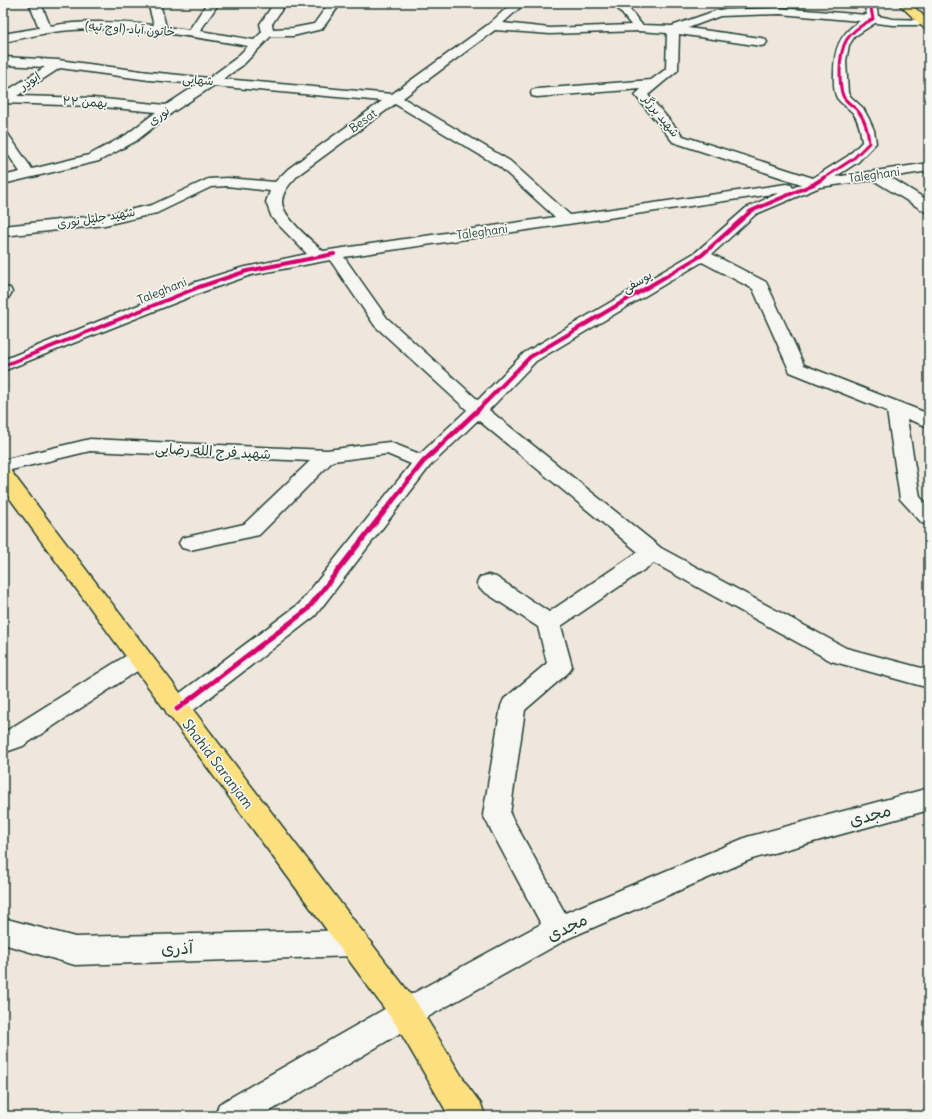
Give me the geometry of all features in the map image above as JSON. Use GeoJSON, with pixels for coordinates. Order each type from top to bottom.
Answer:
{"type":"FeatureCollection","features":[{"type":"Feature","properties":{"kind":"main road"},"geometry":{"type":"LineString","coordinates":[[904,3],[927,24]]}},
{"type":"Feature","properties":{"kind":"main road","name":"Shahid Saranjam"},"geometry":{"type":"LineString","coordinates":[[3,475],[406,1013],[457,1100],[470,1116]]}},
{"type":"Feature","properties":{"kind":"street"},"geometry":{"type":"LineString","coordinates":[[35,3],[46,31]]}},
{"type":"Feature","properties":{"kind":"street"},"geometry":{"type":"LineString","coordinates":[[154,3],[161,30]]}},
{"type":"Feature","properties":{"kind":"street"},"geometry":{"type":"LineString","coordinates":[[193,33],[213,3]]}},
{"type":"Feature","properties":{"kind":"street"},"geometry":{"type":"LineString","coordinates":[[280,3],[266,24],[268,33],[293,32],[318,27],[335,3]]}},
{"type":"Feature","properties":{"kind":"street","name":"Besat"},"geometry":{"type":"LineString","coordinates":[[279,187],[293,172],[493,26],[519,3]]}},
{"type":"Feature","properties":{"kind":"street"},"geometry":{"type":"LineString","coordinates":[[624,3],[622,5],[639,28]]}},
{"type":"Feature","properties":{"kind":"street"},"geometry":{"type":"LineString","coordinates":[[870,3],[873,19]]}},
{"type":"Feature","properties":{"kind":"street"},"geometry":{"type":"LineString","coordinates":[[673,30],[718,13],[777,7],[893,22],[927,24]]}},
{"type":"Feature","properties":{"kind":"street"},"geometry":{"type":"LineString","coordinates":[[814,184],[853,159],[869,143],[867,128],[858,111],[844,97],[841,82],[840,54],[844,41],[859,26],[873,19]]}},
{"type":"Feature","properties":{"kind":"street","name":"خاتون آباد (اوچ تپه)"},"geometry":{"type":"LineString","coordinates":[[3,38],[80,26],[140,28],[193,33],[257,44]]}},
{"type":"Feature","properties":{"kind":"street"},"geometry":{"type":"LineString","coordinates":[[493,26],[550,31],[639,28],[673,30],[761,42]]}},
{"type":"Feature","properties":{"kind":"street","name":"شهید برزگر"},"geometry":{"type":"LineString","coordinates":[[673,30],[672,70],[641,95],[678,139],[814,184]]}},
{"type":"Feature","properties":{"kind":"street","name":"نوری"},"geometry":{"type":"LineString","coordinates":[[3,180],[94,158],[130,138],[168,109],[212,82],[239,62],[268,33]]}},
{"type":"Feature","properties":{"kind":"street","name":"شهابی"},"geometry":{"type":"LineString","coordinates":[[3,61],[58,64],[149,76],[394,98]]}},
{"type":"Feature","properties":{"kind":"street","name":"ابوذر"},"geometry":{"type":"LineString","coordinates":[[3,99],[58,64]]}},
{"type":"Feature","properties":{"kind":"street"},"geometry":{"type":"LineString","coordinates":[[537,93],[654,84]]}},
{"type":"Feature","properties":{"kind":"street"},"geometry":{"type":"LineString","coordinates":[[394,98],[505,164],[567,220]]}},
{"type":"Feature","properties":{"kind":"street","name":"۲۲ بهمن"},"geometry":{"type":"LineString","coordinates":[[3,99],[93,102],[168,109]]}},
{"type":"Feature","properties":{"kind":"street"},"geometry":{"type":"LineString","coordinates":[[3,137],[28,173]]}},
{"type":"Feature","properties":{"kind":"street","name":"Taleghani"},"geometry":{"type":"LineString","coordinates":[[3,366],[199,287],[247,271],[326,255],[929,167]]}},
{"type":"Feature","properties":{"kind":"street"},"geometry":{"type":"LineString","coordinates":[[876,175],[929,208]]}},
{"type":"Feature","properties":{"kind":"street","name":"شهید جلیل نوری"},"geometry":{"type":"LineString","coordinates":[[3,231],[105,220],[157,208],[208,183],[228,182],[279,187]]}},
{"type":"Feature","properties":{"kind":"street","name":"یوسفی"},"geometry":{"type":"LineString","coordinates":[[177,709],[307,610],[423,462],[478,410],[530,357],[702,255],[751,211],[814,184]]}},
{"type":"Feature","properties":{"kind":"street"},"geometry":{"type":"LineString","coordinates":[[279,187],[274,202],[280,218],[326,255],[381,322],[478,410],[653,553],[839,655],[929,679]]}},
{"type":"Feature","properties":{"kind":"street"},"geometry":{"type":"LineString","coordinates":[[702,255],[760,286],[796,368],[929,421]]}},
{"type":"Feature","properties":{"kind":"street"},"geometry":{"type":"LineString","coordinates":[[896,409],[910,499],[929,518]]}},
{"type":"Feature","properties":{"kind":"street","name":"شهید فرج الله رضایی"},"geometry":{"type":"LineString","coordinates":[[3,466],[90,445],[327,456],[388,448],[423,462]]}},
{"type":"Feature","properties":{"kind":"street"},"geometry":{"type":"LineString","coordinates":[[190,543],[251,530],[327,456]]}},
{"type":"Feature","properties":{"kind":"street"},"geometry":{"type":"LineString","coordinates":[[549,623],[653,553]]}},
{"type":"Feature","properties":{"kind":"street"},"geometry":{"type":"LineString","coordinates":[[488,583],[549,623],[560,666],[513,706],[496,815],[559,929]]}},
{"type":"Feature","properties":{"kind":"street"},"geometry":{"type":"LineString","coordinates":[[6,738],[140,658]]}},
{"type":"Feature","properties":{"kind":"street","name":"مجدی"},"geometry":{"type":"LineString","coordinates":[[232,1116],[406,1013],[559,929],[747,849],[929,799]]}},
{"type":"Feature","properties":{"kind":"street","name":"آذری"},"geometry":{"type":"LineString","coordinates":[[3,931],[75,951],[354,943]]}},
{"type":"Feature","properties":{"kind":"cycle path"},"geometry":{"type":"LineString","coordinates":[[177,709],[307,610],[423,462],[478,410],[530,357],[702,255],[751,211],[814,184],[853,159],[869,143],[867,130],[863,119],[858,111],[843,96],[840,84],[840,61],[841,52],[846,39],[857,28],[873,19],[870,3]]}},
{"type":"Feature","properties":{"kind":"cycle path"},"geometry":{"type":"LineString","coordinates":[[3,366],[199,287],[247,271],[334,254]]}}]}
